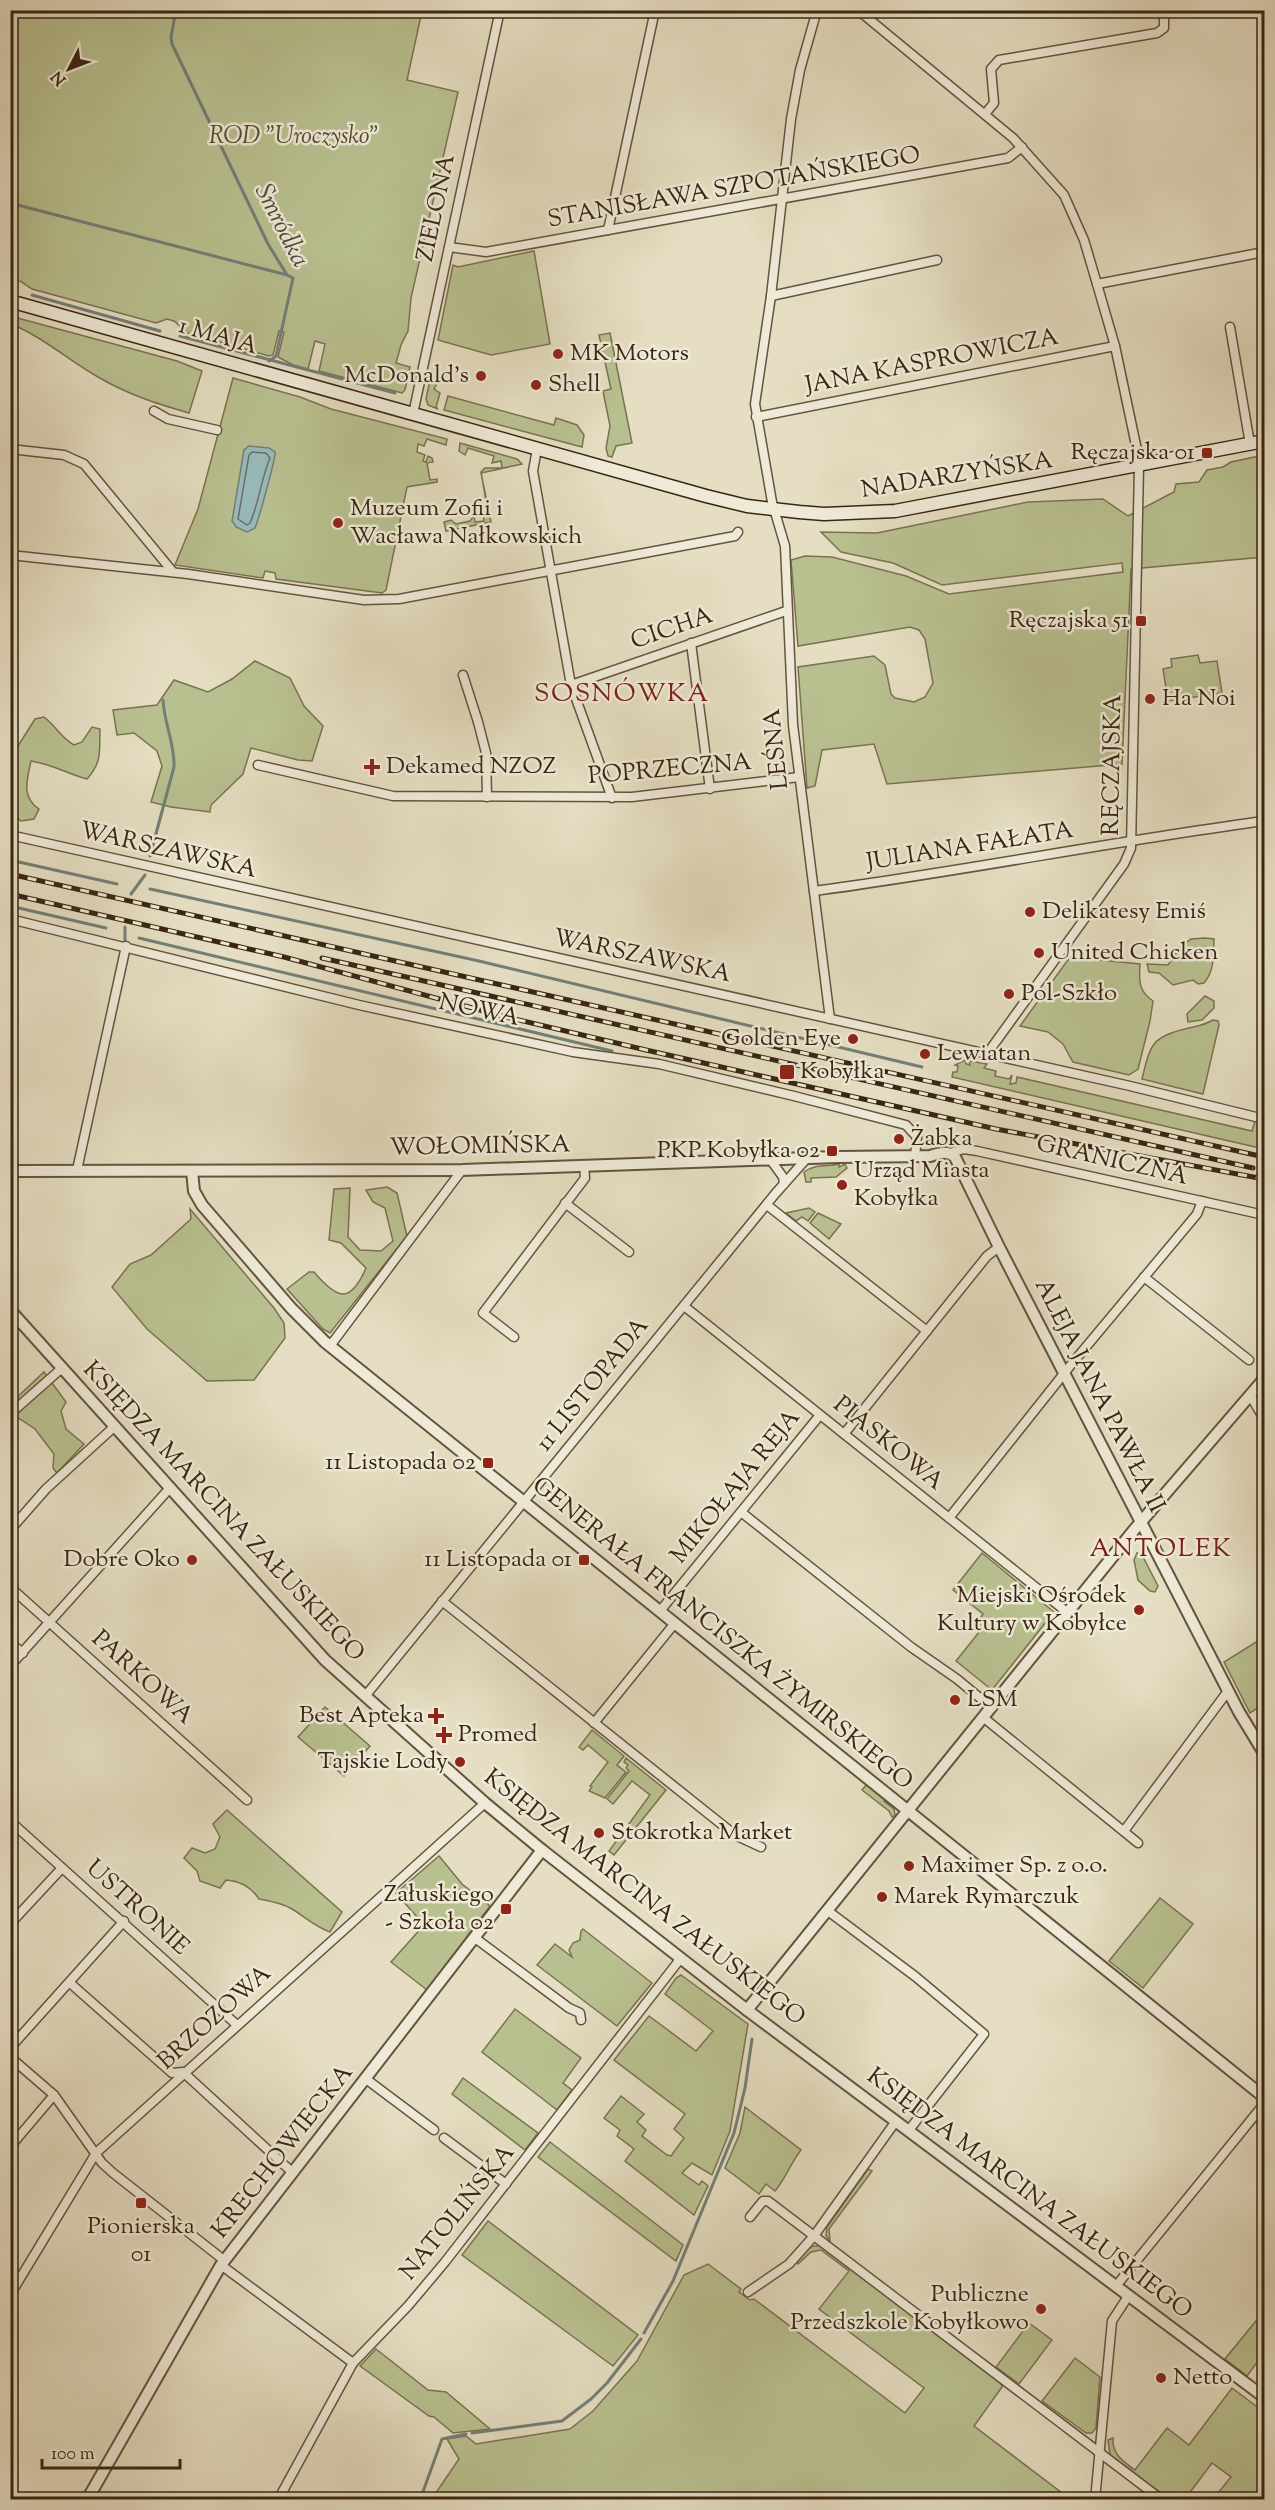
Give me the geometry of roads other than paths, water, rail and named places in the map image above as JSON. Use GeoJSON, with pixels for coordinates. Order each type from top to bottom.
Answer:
{"type":"FeatureCollection","features":[{"type":"Feature","properties":{"kind":"main road","name":"1 MAJA"},"geometry":{"type":"LineString","coordinates":[[10,301],[413,414]]}},
{"type":"Feature","properties":{"kind":"main road","name":"NADARZYŃSKA"},"geometry":{"type":"LineString","coordinates":[[413,414],[706,496],[775,510],[824,514],[895,511],[1264,441]]}},
{"type":"Feature","properties":{"kind":"street","name":"ZIELONA"},"geometry":{"type":"LineString","coordinates":[[413,414],[500,10]]}},
{"type":"Feature","properties":{"kind":"street"},"geometry":{"type":"LineString","coordinates":[[608,230],[655,10]]}},
{"type":"Feature","properties":{"kind":"street","name":"LEŚNA"},"geometry":{"type":"LineString","coordinates":[[817,10],[800,70],[792,111],[771,296],[756,392],[756,417],[775,510],[785,546],[786,611],[793,725],[830,1019]]}},
{"type":"Feature","properties":{"kind":"street","name":"RĘCZAJSKA"},"geometry":{"type":"LineString","coordinates":[[858,10],[1022,147],[1052,180],[1071,208],[1115,346],[1139,466],[1130,854],[987,1054]]}},
{"type":"Feature","properties":{"kind":"street"},"geometry":{"type":"LineString","coordinates":[[985,114],[994,103],[991,69],[999,60],[1157,33],[1164,28],[1164,10]]}},
{"type":"Feature","properties":{"kind":"street","name":"STANISŁAWA SZPOTAŃSKIEGO"},"geometry":{"type":"LineString","coordinates":[[449,247],[486,252],[1008,158],[1022,147]]}},
{"type":"Feature","properties":{"kind":"street"},"geometry":{"type":"LineString","coordinates":[[1097,284],[1264,252]]}},
{"type":"Feature","properties":{"kind":"street"},"geometry":{"type":"LineString","coordinates":[[771,296],[937,260]]}},
{"type":"Feature","properties":{"kind":"street"},"geometry":{"type":"LineString","coordinates":[[1230,327],[1250,444]]}},
{"type":"Feature","properties":{"kind":"street","name":"JANA KASPROWICZA"},"geometry":{"type":"LineString","coordinates":[[756,417],[1115,346]]}},
{"type":"Feature","properties":{"kind":"street"},"geometry":{"type":"LineString","coordinates":[[154,411],[168,419],[217,430]]}},
{"type":"Feature","properties":{"kind":"street"},"geometry":{"type":"LineString","coordinates":[[10,449],[64,455],[84,464],[173,572]]}},
{"type":"Feature","properties":{"kind":"street"},"geometry":{"type":"LineString","coordinates":[[537,449],[533,471],[571,685],[612,798]]}},
{"type":"Feature","properties":{"kind":"street"},"geometry":{"type":"LineString","coordinates":[[10,555],[173,572],[370,600],[399,599],[735,536],[738,532]]}},
{"type":"Feature","properties":{"kind":"street","name":"CICHA"},"geometry":{"type":"LineString","coordinates":[[571,685],[786,611]]}},
{"type":"Feature","properties":{"kind":"street"},"geometry":{"type":"LineString","coordinates":[[691,643],[710,789]]}},
{"type":"Feature","properties":{"kind":"street"},"geometry":{"type":"LineString","coordinates":[[463,675],[486,753],[487,797]]}},
{"type":"Feature","properties":{"kind":"street","name":"POPRZECZNA"},"geometry":{"type":"LineString","coordinates":[[258,765],[393,796],[612,798],[710,789],[799,777]]}},
{"type":"Feature","properties":{"kind":"street","name":"JULIANA FAŁATA"},"geometry":{"type":"LineString","coordinates":[[814,891],[1007,862],[1149,837],[1264,821]]}},
{"type":"Feature","properties":{"kind":"street","name":"WARSZAWSKA"},"geometry":{"type":"LineString","coordinates":[[10,835],[987,1054],[1264,1119]]}},
{"type":"Feature","properties":{"kind":"street","name":"NOWA"},"geometry":{"type":"LineString","coordinates":[[10,919],[359,1005],[573,1052],[659,1064],[849,1110],[906,1125],[912,1129],[917,1137],[915,1156]]}},
{"type":"Feature","properties":{"kind":"street"},"geometry":{"type":"LineString","coordinates":[[77,1170],[126,946]]}},
{"type":"Feature","properties":{"kind":"street","name":"GRANICZNA"},"geometry":{"type":"LineString","coordinates":[[950,1153],[964,1149],[977,1151],[1264,1215]]}},
{"type":"Feature","properties":{"kind":"street","name":"WOŁOMIŃSKA"},"geometry":{"type":"LineString","coordinates":[[10,1171],[462,1170],[950,1153]]}},
{"type":"Feature","properties":{"kind":"street","name":"ALEJA JANA PAWŁA II"},"geometry":{"type":"LineString","coordinates":[[950,1153],[955,1157],[1228,1691],[1264,1753]]}},
{"type":"Feature","properties":{"kind":"street","name":"11 LISTOPADA"},"geometry":{"type":"LineString","coordinates":[[366,1695],[807,1158]]}},
{"type":"Feature","properties":{"kind":"street"},"geometry":{"type":"LineString","coordinates":[[770,1159],[783,1177],[784,1184]]}},
{"type":"Feature","properties":{"kind":"street"},"geometry":{"type":"LineString","coordinates":[[514,1337],[483,1313],[585,1178],[584,1165]]}},
{"type":"Feature","properties":{"kind":"street","name":"GENERAŁA FRANCISZKA ŻYMIRSKIEGO"},"geometry":{"type":"LineString","coordinates":[[192,1170],[194,1191],[202,1205],[291,1308],[330,1346],[1264,2097]]}},
{"type":"Feature","properties":{"kind":"street"},"geometry":{"type":"LineString","coordinates":[[330,1346],[462,1170]]}},
{"type":"Feature","properties":{"kind":"street"},"geometry":{"type":"LineString","coordinates":[[949,1518],[1064,1374],[1197,1214],[1202,1201]]}},
{"type":"Feature","properties":{"kind":"street"},"geometry":{"type":"LineString","coordinates":[[566,1203],[629,1252]]}},
{"type":"Feature","properties":{"kind":"street"},"geometry":{"type":"LineString","coordinates":[[767,1205],[927,1331]]}},
{"type":"Feature","properties":{"kind":"street"},"geometry":{"type":"LineString","coordinates":[[844,1434],[987,1256],[999,1247]]}},
{"type":"Feature","properties":{"kind":"street"},"geometry":{"type":"LineString","coordinates":[[1144,1277],[1249,1360]]}},
{"type":"Feature","properties":{"kind":"street","name":"PIASKOWA"},"geometry":{"type":"LineString","coordinates":[[684,1306],[1068,1613]]}},
{"type":"Feature","properties":{"kind":"street","name":"KSIĘDZA MARCINA ZAŁUSKIEGO"},"geometry":{"type":"LineString","coordinates":[[10,1310],[325,1660],[485,1803],[542,1851],[747,2010],[1264,2397]]}},
{"type":"Feature","properties":{"kind":"street"},"geometry":{"type":"LineString","coordinates":[[10,1414],[62,1368]]}},
{"type":"Feature","properties":{"kind":"street"},"geometry":{"type":"LineString","coordinates":[[747,2010],[1141,1522],[1185,1474],[1264,1379]]}},
{"type":"Feature","properties":{"kind":"street"},"geometry":{"type":"LineString","coordinates":[[1250,1395],[1264,1419]]}},
{"type":"Feature","properties":{"kind":"street","name":"MIKOŁAJA REJA"},"geometry":{"type":"LineString","coordinates":[[660,1611],[820,1415]]}},
{"type":"Feature","properties":{"kind":"street"},"geometry":{"type":"LineString","coordinates":[[10,1530],[54,1482],[114,1427]]}},
{"type":"Feature","properties":{"kind":"street"},"geometry":{"type":"LineString","coordinates":[[10,1666],[169,1489]]}},
{"type":"Feature","properties":{"kind":"street"},"geometry":{"type":"LineString","coordinates":[[741,1512],[911,1647],[992,1707]]}},
{"type":"Feature","properties":{"kind":"street","name":"PARKOWA"},"geometry":{"type":"LineString","coordinates":[[10,1587],[248,1800]]}},
{"type":"Feature","properties":{"kind":"street"},"geometry":{"type":"LineString","coordinates":[[442,1601],[739,1838],[761,1847]]}},
{"type":"Feature","properties":{"kind":"street"},"geometry":{"type":"LineString","coordinates":[[594,1723],[675,1623]]}},
{"type":"Feature","properties":{"kind":"street"},"geometry":{"type":"LineString","coordinates":[[10,1643],[23,1653]]}},
{"type":"Feature","properties":{"kind":"street"},"geometry":{"type":"LineString","coordinates":[[1124,1831],[1228,1691]]}},
{"type":"Feature","properties":{"kind":"street"},"geometry":{"type":"LineString","coordinates":[[984,1718],[1138,1843]]}},
{"type":"Feature","properties":{"kind":"street","name":"BRZOZOWA"},"geometry":{"type":"LineString","coordinates":[[10,2295],[96,2152],[485,1803]]}},
{"type":"Feature","properties":{"kind":"street","name":"USTRONIE"},"geometry":{"type":"LineString","coordinates":[[10,1821],[124,1921],[237,2025]]}},
{"type":"Feature","properties":{"kind":"street","name":"KRECHOWIECKA"},"geometry":{"type":"LineString","coordinates":[[87,2499],[223,2263],[542,1851]]}},
{"type":"Feature","properties":{"kind":"street"},"geometry":{"type":"LineString","coordinates":[[10,1924],[62,1868]]}},
{"type":"Feature","properties":{"kind":"street"},"geometry":{"type":"LineString","coordinates":[[828,1911],[916,1977],[984,2034],[909,2130]]}},
{"type":"Feature","properties":{"kind":"street"},"geometry":{"type":"LineString","coordinates":[[10,2048],[124,1921]]}},
{"type":"Feature","properties":{"kind":"street"},"geometry":{"type":"LineString","coordinates":[[475,1938],[569,2008],[575,2009],[580,2013],[581,2020]]}},
{"type":"Feature","properties":{"kind":"street","name":"NATOLIŃSKA"},"geometry":{"type":"LineString","coordinates":[[278,2499],[353,2363],[408,2306],[506,2184],[681,1958]]}},
{"type":"Feature","properties":{"kind":"street"},"geometry":{"type":"LineString","coordinates":[[70,1983],[172,2073],[183,2072],[293,2173]]}},
{"type":"Feature","properties":{"kind":"street"},"geometry":{"type":"LineString","coordinates":[[10,2057],[54,2095],[113,2173],[223,2263],[353,2363]]}},
{"type":"Feature","properties":{"kind":"street"},"geometry":{"type":"LineString","coordinates":[[366,2079],[434,2130]]}},
{"type":"Feature","properties":{"kind":"street"},"geometry":{"type":"LineString","coordinates":[[10,2147],[54,2095]]}},
{"type":"Feature","properties":{"kind":"street"},"geometry":{"type":"LineString","coordinates":[[1116,2286],[1264,2104]]}},
{"type":"Feature","properties":{"kind":"street"},"geometry":{"type":"LineString","coordinates":[[748,2292],[789,2264],[814,2236],[896,2121]]}},
{"type":"Feature","properties":{"kind":"street"},"geometry":{"type":"LineString","coordinates":[[444,2138],[506,2184]]}},
{"type":"Feature","properties":{"kind":"street"},"geometry":{"type":"LineString","coordinates":[[750,2217],[763,2201],[768,2201],[1162,2499]]}},
{"type":"Feature","properties":{"kind":"street"},"geometry":{"type":"LineString","coordinates":[[1095,2499],[1112,2321],[1129,2295]]}},
{"type":"Feature","properties":{"kind":"water"},"geometry":{"type":"Polygon","coordinates":[[[249,446],[269,448],[275,452],[275,457],[255,528],[247,532],[236,527],[232,521],[244,450],[249,446]]]}},
{"type":"Feature","properties":{"kind":"waterway","name":"Smródka"},"geometry":{"type":"LineString","coordinates":[[176,10],[171,37],[172,44],[268,244],[287,275],[293,278],[276,356],[269,361]]}},
{"type":"Feature","properties":{"kind":"waterway"},"geometry":{"type":"LineString","coordinates":[[10,203],[287,275]]}},
{"type":"Feature","properties":{"kind":"waterway"},"geometry":{"type":"LineString","coordinates":[[10,287],[14,288]]}},
{"type":"Feature","properties":{"kind":"waterway"},"geometry":{"type":"LineString","coordinates":[[32,295],[160,331]]}},
{"type":"Feature","properties":{"kind":"waterway"},"geometry":{"type":"LineString","coordinates":[[180,336],[395,393]]}},
{"type":"Feature","properties":{"kind":"waterway"},"geometry":{"type":"LineString","coordinates":[[150,856],[174,767],[163,700]]}},
{"type":"Feature","properties":{"kind":"waterway"},"geometry":{"type":"LineString","coordinates":[[10,860],[117,884]]}},
{"type":"Feature","properties":{"kind":"waterway"},"geometry":{"type":"LineString","coordinates":[[131,894],[145,875]]}},
{"type":"Feature","properties":{"kind":"waterway"},"geometry":{"type":"LineString","coordinates":[[150,889],[479,961],[922,1067]]}},
{"type":"Feature","properties":{"kind":"waterway"},"geometry":{"type":"LineString","coordinates":[[10,906],[106,928]]}},
{"type":"Feature","properties":{"kind":"waterway"},"geometry":{"type":"LineString","coordinates":[[125,927],[125,940]]}},
{"type":"Feature","properties":{"kind":"waterway"},"geometry":{"type":"LineString","coordinates":[[139,938],[612,1051]]}},
{"type":"Feature","properties":{"kind":"waterway"},"geometry":{"type":"LineString","coordinates":[[644,2333],[673,2281],[734,2133],[745,2088],[752,2039]]}},
{"type":"Feature","properties":{"kind":"waterway"},"geometry":{"type":"LineString","coordinates":[[472,2433],[562,2421],[591,2399],[607,2383],[641,2339]]}},
{"type":"Feature","properties":{"kind":"waterway"},"geometry":{"type":"LineString","coordinates":[[420,2500],[442,2439],[466,2434]]}},
{"type":"Feature","properties":{"kind":"railway"},"geometry":{"type":"LineString","coordinates":[[10,874],[1264,1157]]}},
{"type":"Feature","properties":{"kind":"railway"},"geometry":{"type":"LineString","coordinates":[[10,894],[284,957],[502,1016],[646,1050],[996,1129],[1264,1179]]}},
{"type":"Feature","properties":{"kind":"railway"},"geometry":{"type":"LineString","coordinates":[[322,958],[1253,1168]]}},
{"type":"Feature","properties":{"kind":"place","name":"MK Motors"},"geometry":{"type":"Point","coordinates":[558,354]}},
{"type":"Feature","properties":{"kind":"place","name":"McDonald's"},"geometry":{"type":"Point","coordinates":[481,376]}},
{"type":"Feature","properties":{"kind":"place","name":"Shell"},"geometry":{"type":"Point","coordinates":[536,385]}},
{"type":"Feature","properties":{"kind":"place","name":"Ręczajska 01"},"geometry":{"type":"Point","coordinates":[1207,453]}},
{"type":"Feature","properties":{"kind":"place","name":"Muzeum Zofii i Wacława Nałkowskich"},"geometry":{"type":"Point","coordinates":[338,523]}},
{"type":"Feature","properties":{"kind":"place","name":"Ręczajska 51"},"geometry":{"type":"Point","coordinates":[1141,621]}},
{"type":"Feature","properties":{"kind":"place","name":"Ha Noi"},"geometry":{"type":"Point","coordinates":[1150,699]}},
{"type":"Feature","properties":{"kind":"place","name":"Dekamed NZOZ"},"geometry":{"type":"Point","coordinates":[372,767]}},
{"type":"Feature","properties":{"kind":"place","name":"Delikatesy Emiś"},"geometry":{"type":"Point","coordinates":[1030,912]}},
{"type":"Feature","properties":{"kind":"place","name":"United Chicken"},"geometry":{"type":"Point","coordinates":[1039,953]}},
{"type":"Feature","properties":{"kind":"place","name":"Pol-Szkło"},"geometry":{"type":"Point","coordinates":[1009,994]}},
{"type":"Feature","properties":{"kind":"place","name":"Golden Eye"},"geometry":{"type":"Point","coordinates":[853,1039]}},
{"type":"Feature","properties":{"kind":"place","name":"Lewiatan"},"geometry":{"type":"Point","coordinates":[925,1054]}},
{"type":"Feature","properties":{"kind":"place","name":"Kobyłka"},"geometry":{"type":"Point","coordinates":[787,1072]}},
{"type":"Feature","properties":{"kind":"place","name":"Żabka"},"geometry":{"type":"Point","coordinates":[899,1139]}},
{"type":"Feature","properties":{"kind":"place","name":"PKP Kobyłka 02"},"geometry":{"type":"Point","coordinates":[832,1151]}},
{"type":"Feature","properties":{"kind":"place","name":"Urząd Miasta Kobyłka"},"geometry":{"type":"Point","coordinates":[842,1185]}},
{"type":"Feature","properties":{"kind":"place","name":"11 Listopada 02"},"geometry":{"type":"Point","coordinates":[488,1463]}},
{"type":"Feature","properties":{"kind":"place","name":"Dobre Oko"},"geometry":{"type":"Point","coordinates":[192,1560]}},
{"type":"Feature","properties":{"kind":"place","name":"11 Listopada 01"},"geometry":{"type":"Point","coordinates":[584,1560]}},
{"type":"Feature","properties":{"kind":"place","name":"Miejski Ośrodek Kultury w Kobyłce"},"geometry":{"type":"Point","coordinates":[1139,1610]}},
{"type":"Feature","properties":{"kind":"place","name":"LSM"},"geometry":{"type":"Point","coordinates":[955,1700]}},
{"type":"Feature","properties":{"kind":"place","name":"Best Apteka"},"geometry":{"type":"Point","coordinates":[436,1716]}},
{"type":"Feature","properties":{"kind":"place","name":"Promed"},"geometry":{"type":"Point","coordinates":[444,1735]}},
{"type":"Feature","properties":{"kind":"place","name":"Tajskie Lody"},"geometry":{"type":"Point","coordinates":[460,1762]}},
{"type":"Feature","properties":{"kind":"place","name":"Stokrotka Market"},"geometry":{"type":"Point","coordinates":[599,1833]}},
{"type":"Feature","properties":{"kind":"place","name":"Maximer Sp. z o.o."},"geometry":{"type":"Point","coordinates":[909,1866]}},
{"type":"Feature","properties":{"kind":"place","name":"Marek Rymarczuk"},"geometry":{"type":"Point","coordinates":[882,1897]}},
{"type":"Feature","properties":{"kind":"place","name":"Załuskiego - Szkoła 02"},"geometry":{"type":"Point","coordinates":[506,1909]}},
{"type":"Feature","properties":{"kind":"place","name":"Pionierska 01"},"geometry":{"type":"Point","coordinates":[141,2203]}},
{"type":"Feature","properties":{"kind":"place","name":"Publiczne Przedszkole Kobyłkowo"},"geometry":{"type":"Point","coordinates":[1041,2309]}},
{"type":"Feature","properties":{"kind":"place","name":"Netto"},"geometry":{"type":"Point","coordinates":[1161,2378]}},
{"type":"Feature","properties":{"kind":"district","name":"SOSNÓWKA"},"geometry":{"type":"Point","coordinates":[622,694]}},
{"type":"Feature","properties":{"kind":"district","name":"ANTOLEK"},"geometry":{"type":"Point","coordinates":[1161,1549]}},
{"type":"Feature","properties":{"kind":"park label","name":"ROD \"Uroczysko\""},"geometry":{"type":"Point","coordinates":[294,137]}}]}
